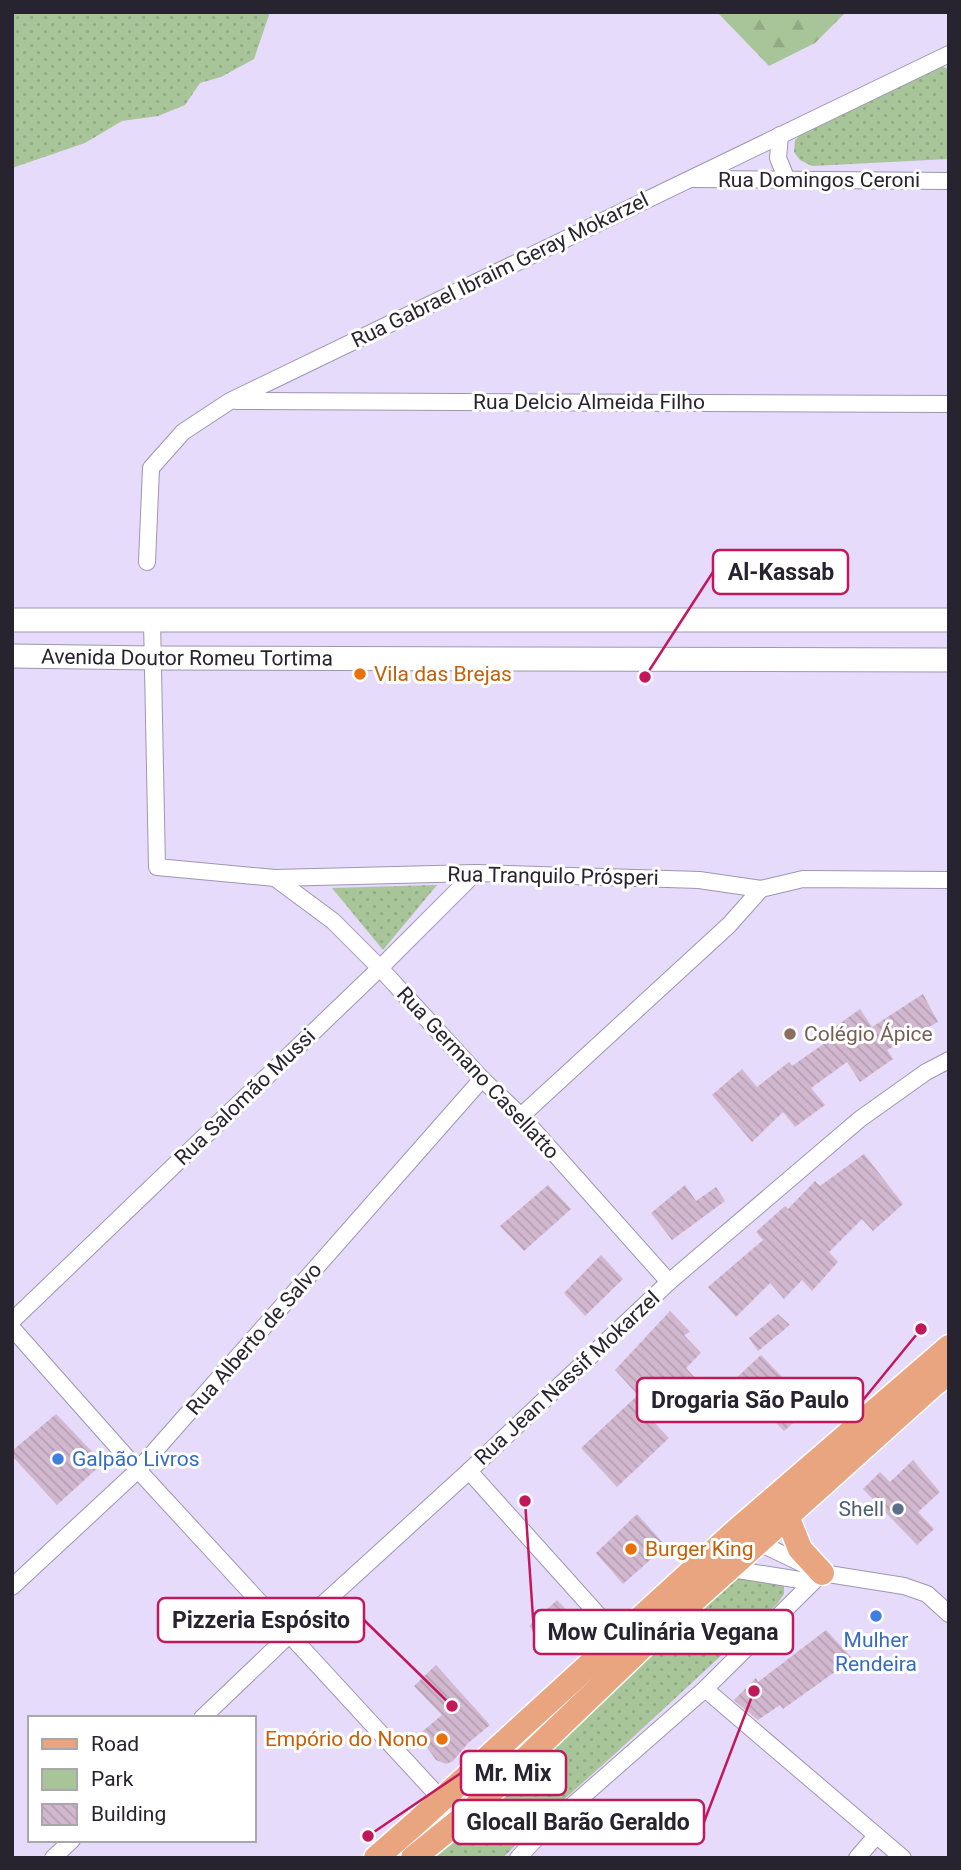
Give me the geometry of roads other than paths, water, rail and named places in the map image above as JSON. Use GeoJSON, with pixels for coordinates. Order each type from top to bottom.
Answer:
{"type":"FeatureCollection","features":[{"type":"Feature","properties":{"kind":"main road","name":"Avenida Doutor Romeu Tortima"},"geometry":{"type":"LineString","coordinates":[[12,620],[949,621]]}},
{"type":"Feature","properties":{"kind":"main road","name":"Avenida Doutor Romeu Tortima"},"geometry":{"type":"LineString","coordinates":[[12,656],[949,660]]}},
{"type":"Feature","properties":{"kind":"main road"},"geometry":{"type":"LineString","coordinates":[[376,1858],[736,1531],[949,1347]]}},
{"type":"Feature","properties":{"kind":"main road"},"geometry":{"type":"LineString","coordinates":[[413,1858],[470,1812],[644,1645],[949,1373]]}},
{"type":"Feature","properties":{"kind":"main road"},"geometry":{"type":"LineString","coordinates":[[787,1516],[800,1549],[822,1573]]}},
{"type":"Feature","properties":{"kind":"main road"},"geometry":{"type":"LineString","coordinates":[[406,1858],[417,1822]]}},
{"type":"Feature","properties":{"kind":"street","name":"Rua Gabrael Ibraim Geray Mokarzel"},"geometry":{"type":"LineString","coordinates":[[147,562],[151,468],[183,432],[230,401],[949,54]]}},
{"type":"Feature","properties":{"kind":"street"},"geometry":{"type":"LineString","coordinates":[[780,135],[778,158],[787,180]]}},
{"type":"Feature","properties":{"kind":"street","name":"Rua Domingos Ceroni"},"geometry":{"type":"LineString","coordinates":[[689,179],[949,181]]}},
{"type":"Feature","properties":{"kind":"street","name":"Rua Delcio Almeida Filho"},"geometry":{"type":"LineString","coordinates":[[230,401],[949,404]]}},
{"type":"Feature","properties":{"kind":"street"},"geometry":{"type":"LineString","coordinates":[[152,620],[153,658]]}},
{"type":"Feature","properties":{"kind":"street","name":"Rua Tranquilo Prósperi"},"geometry":{"type":"LineString","coordinates":[[153,658],[157,867],[275,878],[475,873],[699,880],[761,889],[803,879],[949,880]]}},
{"type":"Feature","properties":{"kind":"street","name":"Rua Salomão Mussi"},"geometry":{"type":"LineString","coordinates":[[12,1321],[380,968],[475,873]]}},
{"type":"Feature","properties":{"kind":"street","name":"Rua Germano Casellatto"},"geometry":{"type":"LineString","coordinates":[[275,878],[333,922],[380,968],[482,1079],[521,1116],[669,1282]]}},
{"type":"Feature","properties":{"kind":"street"},"geometry":{"type":"LineString","coordinates":[[521,1116],[730,925],[761,889]]}},
{"type":"Feature","properties":{"kind":"street","name":"Rua Jean Nassif Mokarzel"},"geometry":{"type":"LineString","coordinates":[[204,1716],[669,1282],[860,1119],[926,1072],[949,1060]]}},
{"type":"Feature","properties":{"kind":"street","name":"Rua Alberto de Salvo"},"geometry":{"type":"LineString","coordinates":[[12,1587],[138,1469],[482,1079]]}},
{"type":"Feature","properties":{"kind":"street"},"geometry":{"type":"LineString","coordinates":[[12,1328],[442,1800]]}},
{"type":"Feature","properties":{"kind":"street"},"geometry":{"type":"LineString","coordinates":[[469,1471],[619,1638]]}},
{"type":"Feature","properties":{"kind":"street"},"geometry":{"type":"LineString","coordinates":[[736,1531],[822,1573],[904,1586],[927,1594],[949,1614]]}},
{"type":"Feature","properties":{"kind":"street"},"geometry":{"type":"LineString","coordinates":[[731,1569],[800,1580],[822,1573]]}},
{"type":"Feature","properties":{"kind":"street"},"geometry":{"type":"LineString","coordinates":[[518,1858],[542,1832],[705,1689],[822,1573]]}},
{"type":"Feature","properties":{"kind":"street"},"geometry":{"type":"LineString","coordinates":[[705,1689],[903,1858]]}},
{"type":"Feature","properties":{"kind":"street"},"geometry":{"type":"LineString","coordinates":[[857,1858],[876,1836]]}},
{"type":"Feature","properties":{"kind":"street"},"geometry":{"type":"LineString","coordinates":[[53,1858],[70,1842]]}},
{"type":"Feature","properties":{"kind":"place","name":"Vila das Brejas"},"geometry":{"type":"Point","coordinates":[360,674]}},
{"type":"Feature","properties":{"kind":"place","name":"Al-Kassab"},"geometry":{"type":"Point","coordinates":[645,677]}},
{"type":"Feature","properties":{"kind":"place","name":"Colégio Ápice"},"geometry":{"type":"Point","coordinates":[790,1034]}},
{"type":"Feature","properties":{"kind":"place","name":"Drogaria São Paulo"},"geometry":{"type":"Point","coordinates":[921,1329]}},
{"type":"Feature","properties":{"kind":"place","name":"Galpão Livros"},"geometry":{"type":"Point","coordinates":[58,1459]}},
{"type":"Feature","properties":{"kind":"place","name":"Mow Culinária Vegana"},"geometry":{"type":"Point","coordinates":[525,1501]}},
{"type":"Feature","properties":{"kind":"place","name":"Shell"},"geometry":{"type":"Point","coordinates":[898,1509]}},
{"type":"Feature","properties":{"kind":"place","name":"Burger King"},"geometry":{"type":"Point","coordinates":[631,1549]}},
{"type":"Feature","properties":{"kind":"place","name":"Mulher Rendeira"},"geometry":{"type":"Point","coordinates":[876,1616]}},
{"type":"Feature","properties":{"kind":"place","name":"Glocall Barão Geraldo"},"geometry":{"type":"Point","coordinates":[754,1691]}},
{"type":"Feature","properties":{"kind":"place","name":"Pizzeria Espósito"},"geometry":{"type":"Point","coordinates":[452,1706]}},
{"type":"Feature","properties":{"kind":"place","name":"Empório do Nono"},"geometry":{"type":"Point","coordinates":[442,1739]}},
{"type":"Feature","properties":{"kind":"place","name":"Mr. Mix"},"geometry":{"type":"Point","coordinates":[368,1836]}}]}
